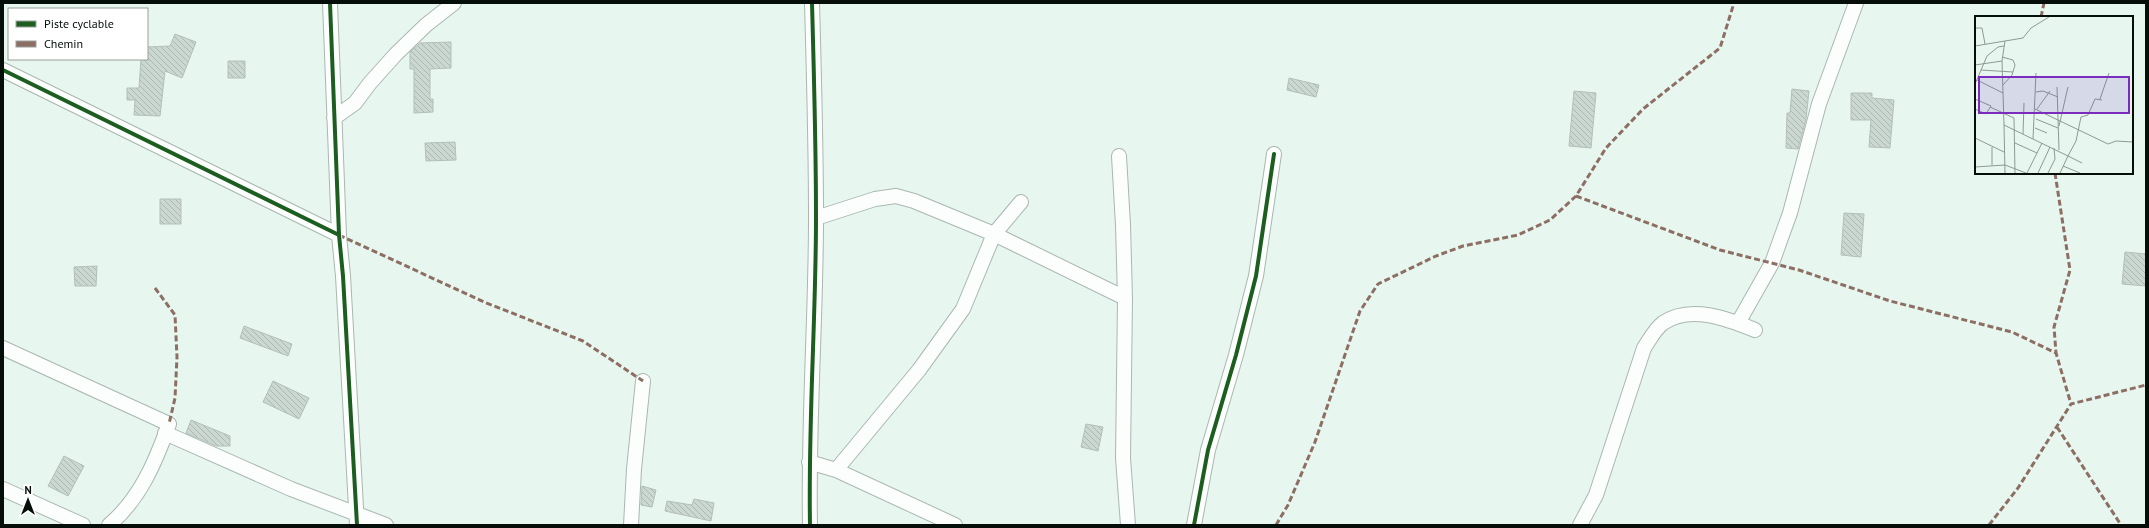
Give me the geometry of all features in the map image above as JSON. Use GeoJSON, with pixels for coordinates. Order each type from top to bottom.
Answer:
{"type":"FeatureCollection","features":[{"type":"Feature","properties":{"kind":"street"},"geometry":{"type":"LineString","coordinates":[[330,3],[339,235],[343,276],[357,520]]}},
{"type":"Feature","properties":{"kind":"street"},"geometry":{"type":"LineString","coordinates":[[334,118],[355,103],[370,82],[396,54],[426,25],[454,3]]}},
{"type":"Feature","properties":{"kind":"street"},"geometry":{"type":"LineString","coordinates":[[810,525],[809,462],[813,373],[816,218],[812,3]]}},
{"type":"Feature","properties":{"kind":"street"},"geometry":{"type":"LineString","coordinates":[[1738,323],[1772,263],[1790,213],[1819,104],[1856,3]]}},
{"type":"Feature","properties":{"kind":"street"},"geometry":{"type":"LineString","coordinates":[[3,70],[222,180],[339,235]]}},
{"type":"Feature","properties":{"kind":"street"},"geometry":{"type":"LineString","coordinates":[[1194,525],[1208,450],[1236,355],[1256,276],[1274,154]]}},
{"type":"Feature","properties":{"kind":"street"},"geometry":{"type":"LineString","coordinates":[[1119,156],[1125,298],[1123,458],[1128,525]]}},
{"type":"Feature","properties":{"kind":"street"},"geometry":{"type":"LineString","coordinates":[[816,218],[875,199],[896,196],[914,201],[994,234],[1125,298]]}},
{"type":"Feature","properties":{"kind":"street"},"geometry":{"type":"LineString","coordinates":[[836,470],[919,370],[963,309],[994,234],[1021,202]]}},
{"type":"Feature","properties":{"kind":"street"},"geometry":{"type":"LineString","coordinates":[[1580,525],[1596,495],[1644,348],[1654,332],[1662,323],[1675,317],[1697,313],[1738,323],[1755,330]]}},
{"type":"Feature","properties":{"kind":"street"},"geometry":{"type":"LineString","coordinates":[[3,348],[169,424],[150,474],[120,516],[109,525]]}},
{"type":"Feature","properties":{"kind":"street"},"geometry":{"type":"LineString","coordinates":[[631,525],[634,469],[643,382]]}},
{"type":"Feature","properties":{"kind":"street"},"geometry":{"type":"LineString","coordinates":[[166,433],[357,520],[386,525]]}},
{"type":"Feature","properties":{"kind":"street"},"geometry":{"type":"LineString","coordinates":[[809,462],[836,470],[955,525]]}},
{"type":"Feature","properties":{"kind":"street"},"geometry":{"type":"LineString","coordinates":[[3,489],[83,525]]}},
{"type":"Feature","properties":{"kind":"building"},"geometry":{"type":"Polygon","coordinates":[[[175,34],[196,42],[182,78],[165,71],[160,116],[134,115],[135,100],[127,100],[127,88],[139,88],[141,60],[148,60],[148,47],[170,46],[175,34]]]}},
{"type":"Feature","properties":{"kind":"building"},"geometry":{"type":"Polygon","coordinates":[[[451,42],[451,68],[430,69],[430,99],[433,99],[433,112],[414,113],[414,69],[410,69],[410,52],[420,43],[451,42]]]}},
{"type":"Feature","properties":{"kind":"building"},"geometry":{"type":"Polygon","coordinates":[[[228,61],[245,61],[245,78],[228,78],[228,61]]]}},
{"type":"Feature","properties":{"kind":"building"},"geometry":{"type":"Polygon","coordinates":[[[1289,78],[1319,85],[1316,97],[1287,90],[1289,78]]]}},
{"type":"Feature","properties":{"kind":"building"},"geometry":{"type":"Polygon","coordinates":[[[1792,89],[1809,91],[1806,119],[1798,149],[1786,148],[1787,113],[1790,113],[1792,89]]]}},
{"type":"Feature","properties":{"kind":"building"},"geometry":{"type":"Polygon","coordinates":[[[1574,91],[1596,93],[1591,148],[1569,146],[1574,91]]]}},
{"type":"Feature","properties":{"kind":"building"},"geometry":{"type":"Polygon","coordinates":[[[1851,93],[1872,93],[1872,98],[1894,100],[1890,148],[1869,147],[1871,120],[1851,120],[1851,93]]]}},
{"type":"Feature","properties":{"kind":"building"},"geometry":{"type":"Polygon","coordinates":[[[455,142],[456,160],[426,161],[425,143],[455,142]]]}},
{"type":"Feature","properties":{"kind":"building"},"geometry":{"type":"Polygon","coordinates":[[[160,199],[181,199],[181,224],[160,224],[160,199]]]}},
{"type":"Feature","properties":{"kind":"building"},"geometry":{"type":"Polygon","coordinates":[[[1844,213],[1864,214],[1861,257],[1841,255],[1844,213]]]}},
{"type":"Feature","properties":{"kind":"building"},"geometry":{"type":"Polygon","coordinates":[[[2125,252],[2146,254],[2146,286],[2122,284],[2125,252]]]}},
{"type":"Feature","properties":{"kind":"building"},"geometry":{"type":"Polygon","coordinates":[[[97,266],[96,286],[75,286],[74,267],[97,266]]]}},
{"type":"Feature","properties":{"kind":"building"},"geometry":{"type":"Polygon","coordinates":[[[244,326],[292,344],[288,356],[240,338],[244,326]]]}},
{"type":"Feature","properties":{"kind":"building"},"geometry":{"type":"Polygon","coordinates":[[[273,381],[309,398],[299,419],[263,402],[273,381]]]}},
{"type":"Feature","properties":{"kind":"building"},"geometry":{"type":"Polygon","coordinates":[[[191,420],[230,436],[230,446],[216,446],[186,433],[191,420]]]}},
{"type":"Feature","properties":{"kind":"building"},"geometry":{"type":"Polygon","coordinates":[[[1086,424],[1103,427],[1098,451],[1081,447],[1086,424]]]}},
{"type":"Feature","properties":{"kind":"building"},"geometry":{"type":"Polygon","coordinates":[[[64,456],[84,466],[68,496],[48,486],[64,456]]]}},
{"type":"Feature","properties":{"kind":"building"},"geometry":{"type":"Polygon","coordinates":[[[642,486],[656,490],[652,507],[641,505],[642,486]]]}},
{"type":"Feature","properties":{"kind":"building"},"geometry":{"type":"Polygon","coordinates":[[[694,499],[714,503],[711,521],[665,511],[667,501],[692,505],[694,499]]]}},
{"type":"Feature","properties":{"kind":"marked path"},"geometry":{"type":"LineString","coordinates":[[1276,525],[1288,505],[1315,442],[1360,311],[1378,284],[1436,256],[1463,246],[1518,235],[1550,220],[1576,196],[1606,148],[1643,109],[1720,48],[1734,3]]}},
{"type":"Feature","properties":{"kind":"marked path"},"geometry":{"type":"LineString","coordinates":[[2041,16],[2044,3]]}},
{"type":"Feature","properties":{"kind":"marked path"},"geometry":{"type":"LineString","coordinates":[[2055,174],[2070,270],[2054,327],[2056,353]]}},
{"type":"Feature","properties":{"kind":"marked path"},"geometry":{"type":"LineString","coordinates":[[1576,196],[1720,250],[1799,270],[1890,301],[2012,332],[2056,353],[2071,404]]}},
{"type":"Feature","properties":{"kind":"marked path"},"geometry":{"type":"LineString","coordinates":[[339,235],[484,302],[583,341],[643,381]]}},
{"type":"Feature","properties":{"kind":"marked path"},"geometry":{"type":"LineString","coordinates":[[155,288],[175,315],[177,357],[175,398],[169,424]]}},
{"type":"Feature","properties":{"kind":"marked path"},"geometry":{"type":"LineString","coordinates":[[1989,525],[2018,488],[2071,404],[2146,385]]}},
{"type":"Feature","properties":{"kind":"marked path"},"geometry":{"type":"LineString","coordinates":[[2057,427],[2121,525]]}},
{"type":"Feature","properties":{"kind":"cycle path"},"geometry":{"type":"LineString","coordinates":[[330,3],[339,235],[343,276],[357,525]]}},
{"type":"Feature","properties":{"kind":"cycle path"},"geometry":{"type":"LineString","coordinates":[[810,525],[810,448],[816,217],[812,3]]}},
{"type":"Feature","properties":{"kind":"cycle path"},"geometry":{"type":"LineString","coordinates":[[3,70],[339,235]]}},
{"type":"Feature","properties":{"kind":"cycle path"},"geometry":{"type":"LineString","coordinates":[[1194,525],[1208,450],[1236,355],[1256,276],[1274,154]]}}]}
